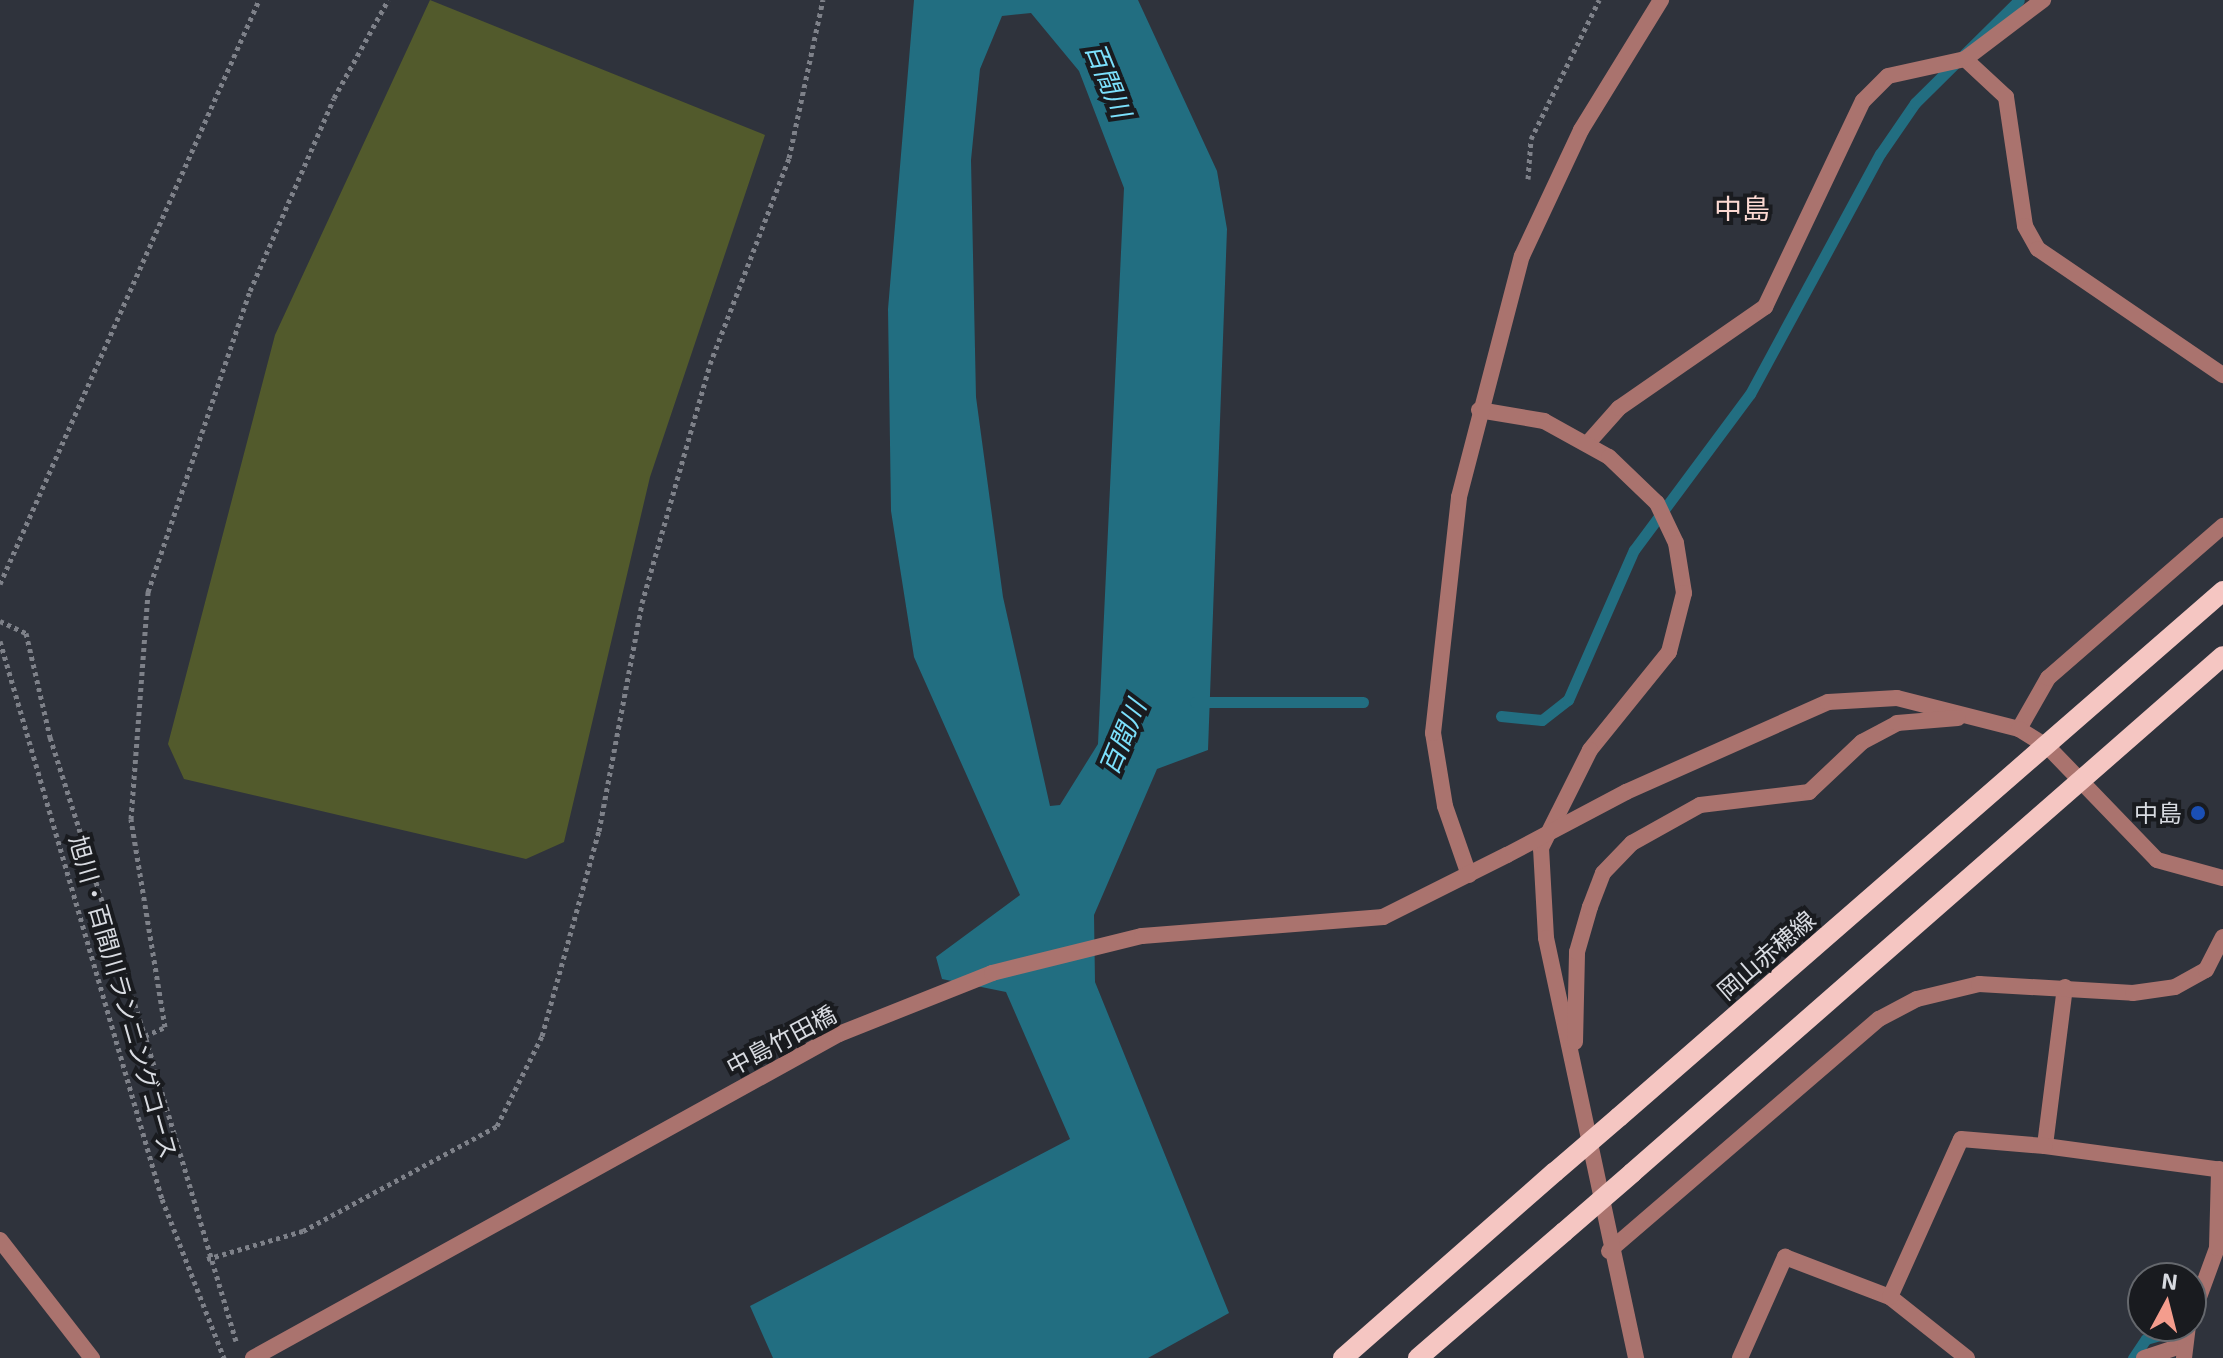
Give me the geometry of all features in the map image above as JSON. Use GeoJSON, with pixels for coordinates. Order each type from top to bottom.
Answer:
{"type":"FeatureCollection","features":[{"type":"Feature","properties":{"kind":"main road","name":"岡山赤穂線"},"geometry":{"type":"LineString","coordinates":[[1343,1358],[2048,747],[2223,591]]}},
{"type":"Feature","properties":{"kind":"main road"},"geometry":{"type":"LineString","coordinates":[[1418,1358],[2223,656]]}},
{"type":"Feature","properties":{"kind":"street"},"geometry":{"type":"LineString","coordinates":[[1661,0],[1581,130],[1522,256],[1479,410],[1459,497],[1433,733],[1445,806],[1469,875],[1626,792],[1828,702],[1897,698],[2019,729],[2048,747],[2157,860],[2223,878]]}},
{"type":"Feature","properties":{"kind":"street"},"geometry":{"type":"LineString","coordinates":[[1587,444],[1619,408],[1765,307],[1863,101],[1888,76],[1965,59],[2043,0]]}},
{"type":"Feature","properties":{"kind":"street"},"geometry":{"type":"LineString","coordinates":[[1965,59],[2006,97],[2025,226],[2038,249],[2223,375]]}},
{"type":"Feature","properties":{"kind":"street"},"geometry":{"type":"LineString","coordinates":[[1479,410],[1544,421],[1609,457],[1657,503],[1676,543],[1684,593],[1669,652],[1590,750],[1541,848],[1546,938],[1575,1068],[1609,1251],[1636,1358]]}},
{"type":"Feature","properties":{"kind":"street"},"geometry":{"type":"LineString","coordinates":[[2019,729],[2048,678],[2223,526]]}},
{"type":"Feature","properties":{"kind":"street"},"geometry":{"type":"LineString","coordinates":[[1575,1068],[1577,952],[1603,873],[1632,843],[1700,805],[1809,792],[1862,742],[1897,723],[1971,716]]}},
{"type":"Feature","properties":{"kind":"street","name":"中島竹田橋"},"geometry":{"type":"LineString","coordinates":[[253,1358],[839,1034],[992,973],[1142,936],[1383,917],[1469,875]]}},
{"type":"Feature","properties":{"kind":"street"},"geometry":{"type":"LineString","coordinates":[[1609,1251],[1879,1019],[1917,999],[1979,984],[2133,993],[2175,987],[2206,970],[2223,937]]}},
{"type":"Feature","properties":{"kind":"street"},"geometry":{"type":"LineString","coordinates":[[2045,1146],[2065,987]]}},
{"type":"Feature","properties":{"kind":"street"},"geometry":{"type":"LineString","coordinates":[[1890,1297],[1961,1139],[2045,1146],[2221,1169],[2217,1248],[2207,1275]]}},
{"type":"Feature","properties":{"kind":"street"},"geometry":{"type":"LineString","coordinates":[[0,1240],[92,1358]]}},
{"type":"Feature","properties":{"kind":"street"},"geometry":{"type":"LineString","coordinates":[[1740,1358],[1785,1257],[1890,1297],[1967,1358]]}},
{"type":"Feature","properties":{"kind":"street"},"geometry":{"type":"LineString","coordinates":[[2144,1358],[2182,1352]]}},
{"type":"Feature","properties":{"kind":"path"},"geometry":{"type":"LineString","coordinates":[[0,584],[259,0]]}},
{"type":"Feature","properties":{"kind":"path"},"geometry":{"type":"LineString","coordinates":[[145,1036],[165,1027],[131,819],[148,592],[250,291],[334,98],[388,0]]}},
{"type":"Feature","properties":{"kind":"path"},"geometry":{"type":"LineString","coordinates":[[207,1259],[303,1231],[497,1126],[542,1036],[599,831],[642,603],[710,364],[789,158],[823,0]]}},
{"type":"Feature","properties":{"kind":"path"},"geometry":{"type":"LineString","coordinates":[[1526,197],[1531,139],[1599,0]]}},
{"type":"Feature","properties":{"kind":"path"},"geometry":{"type":"LineString","coordinates":[[0,621],[26,633],[50,737],[145,1036],[207,1259],[242,1358]]}},
{"type":"Feature","properties":{"kind":"path","name":"旭川・百間川ランニングコース"},"geometry":{"type":"LineString","coordinates":[[0,641],[162,1199],[224,1358]]}},
{"type":"Feature","properties":{"kind":"green space"},"geometry":{"type":"Polygon","coordinates":[[[430,0],[765,135],[650,477],[564,842],[526,859],[184,779],[168,744],[275,335],[430,0]]]}},
{"type":"Feature","properties":{"kind":"water","name":"百間川"},"geometry":{"type":"Polygon","coordinates":[[[914,0],[1138,0],[1217,171],[1227,229],[1208,750],[1157,769],[1094,915],[1095,982],[1229,1313],[1148,1358],[773,1358],[750,1306],[1070,1139],[1006,992],[942,979],[936,957],[1020,895],[914,657],[891,511],[888,309],[914,0]],[[1031,13],[1002,16],[980,69],[971,160],[976,397],[1003,597],[1050,806],[1060,805],[1098,744],[1124,188],[1079,71],[1031,13]]]}},
{"type":"Feature","properties":{"kind":"waterway"},"geometry":{"type":"LineString","coordinates":[[1501,716],[1542,720],[1568,700],[1634,550],[1750,394],[1880,154],[1915,103],[2019,0]]}},
{"type":"Feature","properties":{"kind":"waterway"},"geometry":{"type":"LineString","coordinates":[[1195,702],[1363,702]]}},
{"type":"Feature","properties":{"kind":"waterway"},"geometry":{"type":"LineString","coordinates":[[2133,1358],[2144,1342]]}},
{"type":"Feature","properties":{"kind":"place","name":"中島"},"geometry":{"type":"Point","coordinates":[2198,813]}},
{"type":"Feature","properties":{"kind":"district","name":"中島"},"geometry":{"type":"Point","coordinates":[1742,208]}}]}
